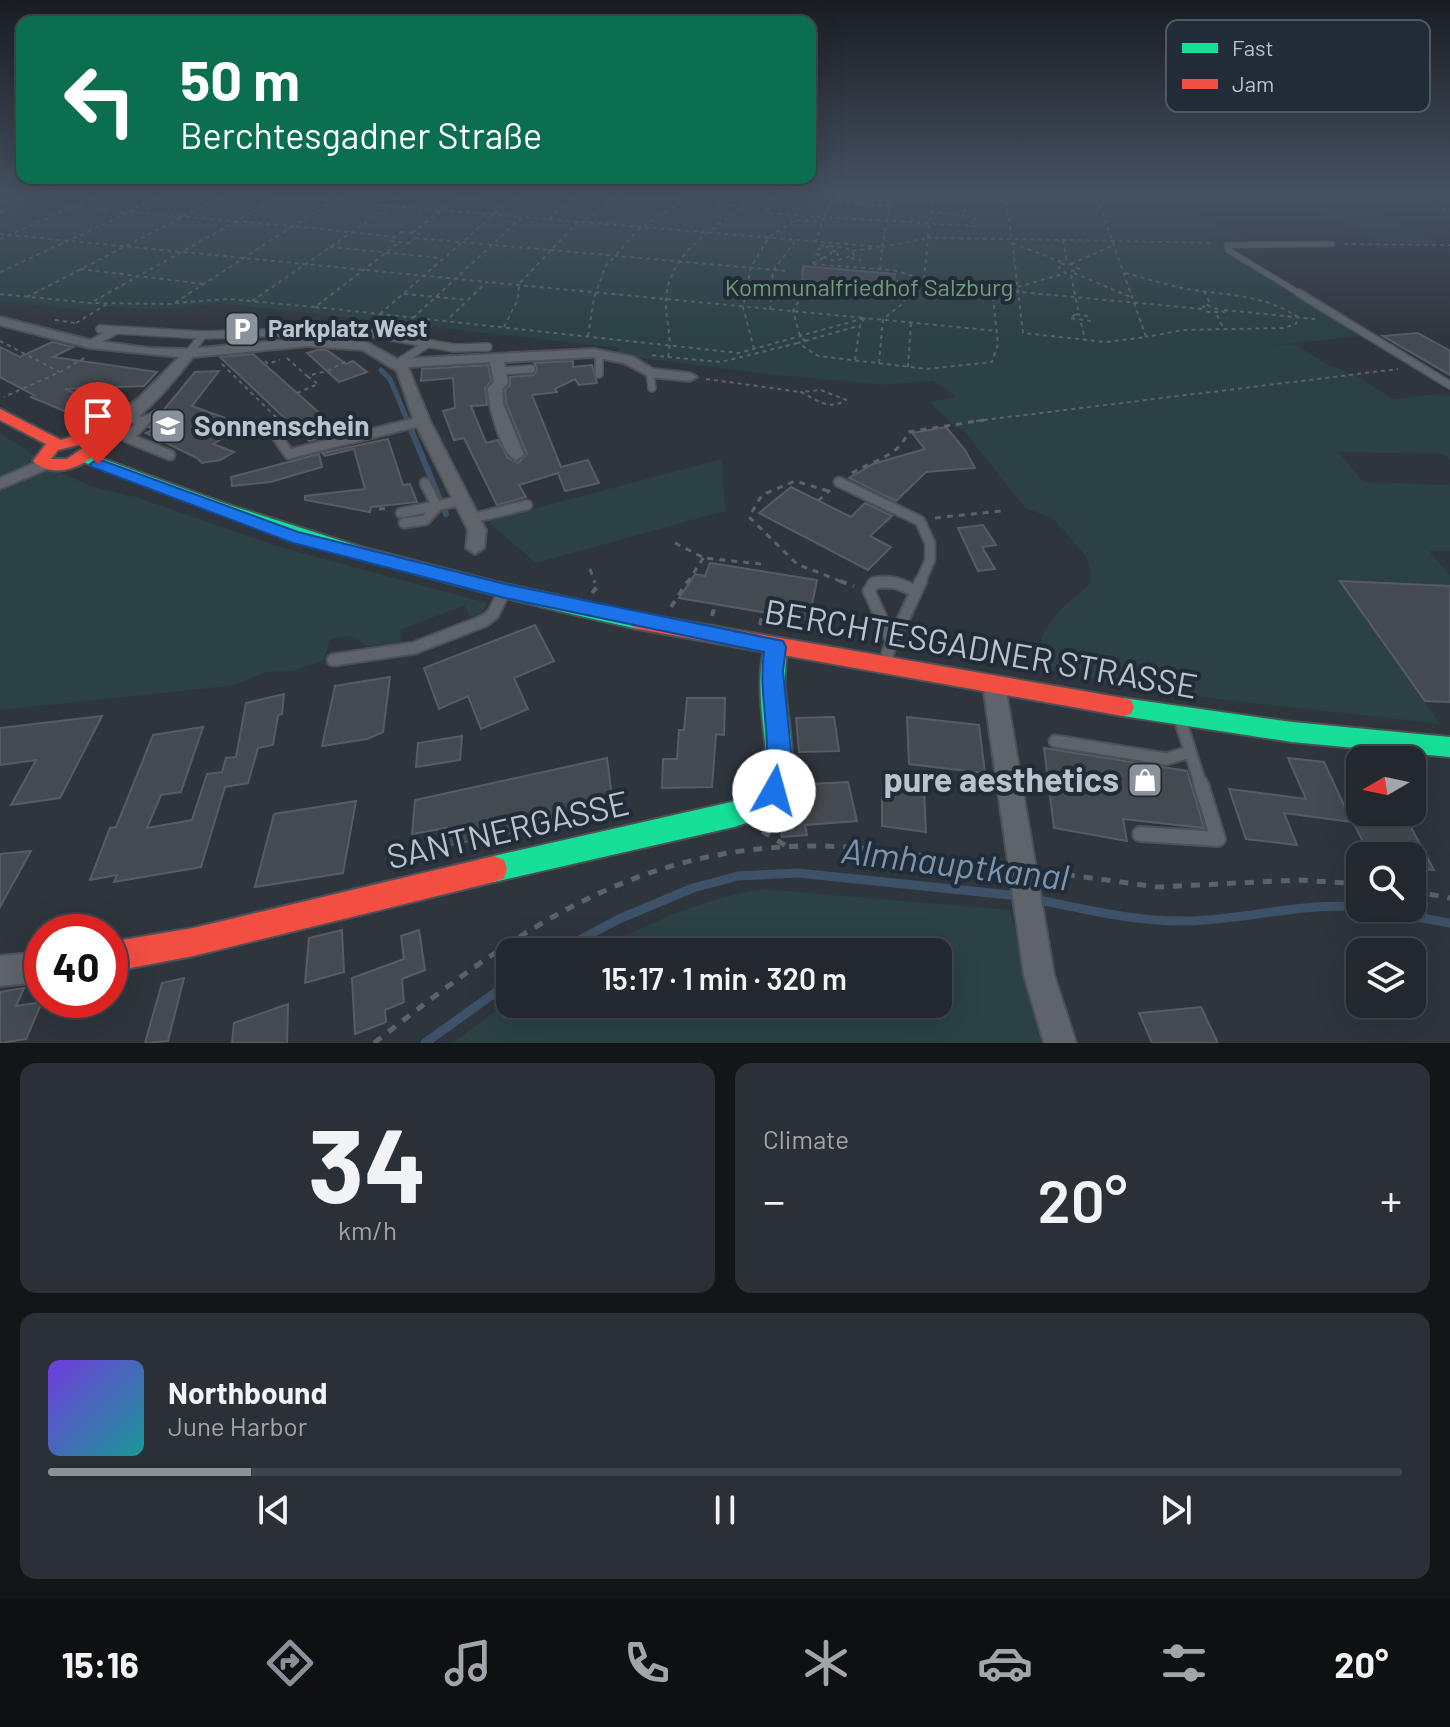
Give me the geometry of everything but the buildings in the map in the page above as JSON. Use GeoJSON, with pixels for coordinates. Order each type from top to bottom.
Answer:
{"type":"FeatureCollection","features":[{"type":"Feature","properties":{"kind":"main road"},"geometry":{"type":"LineString","coordinates":[[0,414],[57,444]]}},
{"type":"Feature","properties":{"kind":"main road"},"geometry":{"type":"LineString","coordinates":[[76,438],[91,439],[96,445],[84,457],[58,466],[41,461],[44,453],[57,444],[76,438]]}},
{"type":"Feature","properties":{"kind":"main road","name":"BERCHTESGADNER STRASSE"},"geometry":{"type":"LineString","coordinates":[[84,457],[116,472],[293,537],[505,591],[652,616],[776,647],[1179,716],[1323,736],[1450,747]]}},
{"type":"Feature","properties":{"kind":"main road","name":"SANTNERGASSE"},"geometry":{"type":"LineString","coordinates":[[128,954],[193,942],[463,876],[734,815],[758,806],[774,791],[780,772],[772,671],[776,647]]}},
{"type":"Feature","properties":{"kind":"street"},"geometry":{"type":"LineString","coordinates":[[1,322],[97,346],[189,353],[308,342],[376,342],[403,369],[418,422],[454,502],[477,530],[475,548]]}},
{"type":"Feature","properties":{"kind":"street"},"geometry":{"type":"LineString","coordinates":[[91,439],[135,420],[189,353]]}},
{"type":"Feature","properties":{"kind":"street"},"geometry":{"type":"LineString","coordinates":[[398,363],[599,355],[628,360],[651,380],[690,377]]}},
{"type":"Feature","properties":{"kind":"street"},"geometry":{"type":"LineString","coordinates":[[495,359],[501,383],[495,388],[496,404],[516,455]]}},
{"type":"Feature","properties":{"kind":"street"},"geometry":{"type":"LineString","coordinates":[[0,484],[44,464]]}},
{"type":"Feature","properties":{"kind":"street"},"geometry":{"type":"LineString","coordinates":[[994,685],[1039,975],[1060,1043]]}},
{"type":"Feature","properties":{"kind":"street"},"geometry":{"type":"LineString","coordinates":[[0,971],[24,969]]}},
{"type":"Feature","properties":{"kind":"lane"},"geometry":{"type":"LineString","coordinates":[[1332,244],[1227,245],[1228,250],[1450,385]]}},
{"type":"Feature","properties":{"kind":"lane"},"geometry":{"type":"LineString","coordinates":[[100,329],[203,335],[353,330],[376,342],[454,348],[531,369]]}},
{"type":"Feature","properties":{"kind":"lane"},"geometry":{"type":"LineString","coordinates":[[97,346],[117,330]]}},
{"type":"Feature","properties":{"kind":"lane"},"geometry":{"type":"LineString","coordinates":[[189,353],[203,335]]}},
{"type":"Feature","properties":{"kind":"lane"},"geometry":{"type":"LineString","coordinates":[[398,363],[427,344]]}},
{"type":"Feature","properties":{"kind":"lane"},"geometry":{"type":"LineString","coordinates":[[599,355],[599,374]]}},
{"type":"Feature","properties":{"kind":"lane"},"geometry":{"type":"LineString","coordinates":[[97,407],[135,420],[156,414]]}},
{"type":"Feature","properties":{"kind":"lane"},"geometry":{"type":"LineString","coordinates":[[135,420],[128,438],[170,455]]}},
{"type":"Feature","properties":{"kind":"lane"},"geometry":{"type":"LineString","coordinates":[[278,438],[289,454],[418,422]]}},
{"type":"Feature","properties":{"kind":"lane"},"geometry":{"type":"LineString","coordinates":[[839,482],[920,521],[930,543],[930,560],[892,642],[886,666]]}},
{"type":"Feature","properties":{"kind":"lane"},"geometry":{"type":"LineString","coordinates":[[425,483],[437,507]]}},
{"type":"Feature","properties":{"kind":"lane"},"geometry":{"type":"LineString","coordinates":[[402,518],[425,520],[437,507],[454,502]]}},
{"type":"Feature","properties":{"kind":"lane"},"geometry":{"type":"LineString","coordinates":[[470,519],[527,505]]}},
{"type":"Feature","properties":{"kind":"lane"},"geometry":{"type":"LineString","coordinates":[[892,642],[869,591],[874,583],[886,580],[905,585],[915,592]]}},
{"type":"Feature","properties":{"kind":"lane"},"geometry":{"type":"LineString","coordinates":[[333,660],[414,648],[484,621],[493,614],[505,591]]}},
{"type":"Feature","properties":{"kind":"lane"},"geometry":{"type":"LineString","coordinates":[[1140,834],[1218,839],[1179,716]]}},
{"type":"Feature","properties":{"kind":"lane"},"geometry":{"type":"LineString","coordinates":[[1055,741],[1166,759],[1190,752]]}},
{"type":"Feature","properties":{"kind":"path"},"geometry":{"type":"LineString","coordinates":[[0,272],[61,243]]}},
{"type":"Feature","properties":{"kind":"path"},"geometry":{"type":"LineString","coordinates":[[94,243],[997,331]]}},
{"type":"Feature","properties":{"kind":"path"},"geometry":{"type":"LineString","coordinates":[[27,297],[133,243]]}},
{"type":"Feature","properties":{"kind":"path"},"geometry":{"type":"LineString","coordinates":[[91,303],[198,243]]}},
{"type":"Feature","properties":{"kind":"path"},"geometry":{"type":"LineString","coordinates":[[173,304],[267,243]]}},
{"type":"Feature","properties":{"kind":"path"},"geometry":{"type":"LineString","coordinates":[[252,301],[337,243]]}},
{"type":"Feature","properties":{"kind":"path"},"geometry":{"type":"LineString","coordinates":[[315,307],[399,243]]}},
{"type":"Feature","properties":{"kind":"path"},"geometry":{"type":"LineString","coordinates":[[380,314],[461,243]]}},
{"type":"Feature","properties":{"kind":"path"},"geometry":{"type":"LineString","coordinates":[[469,243],[787,271]]}},
{"type":"Feature","properties":{"kind":"path"},"geometry":{"type":"LineString","coordinates":[[413,318],[494,243]]}},
{"type":"Feature","properties":{"kind":"path"},"geometry":{"type":"LineString","coordinates":[[504,327],[518,299],[519,284],[558,243]]}},
{"type":"Feature","properties":{"kind":"path"},"geometry":{"type":"LineString","coordinates":[[588,336],[594,292],[611,256],[625,243]]}},
{"type":"Feature","properties":{"kind":"path"},"geometry":{"type":"LineString","coordinates":[[671,346],[666,298],[678,262],[695,243]]}},
{"type":"Feature","properties":{"kind":"path"},"geometry":{"type":"LineString","coordinates":[[754,349],[743,307],[751,267],[766,243]]}},
{"type":"Feature","properties":{"kind":"path"},"geometry":{"type":"LineString","coordinates":[[770,310],[768,286],[771,269],[794,243]]}},
{"type":"Feature","properties":{"kind":"path"},"geometry":{"type":"LineString","coordinates":[[818,243],[824,247]]}},
{"type":"Feature","properties":{"kind":"path"},"geometry":{"type":"LineString","coordinates":[[834,243],[882,247]]}},
{"type":"Feature","properties":{"kind":"path"},"geometry":{"type":"LineString","coordinates":[[880,269],[883,243]]}},
{"type":"Feature","properties":{"kind":"path"},"geometry":{"type":"LineString","coordinates":[[861,260],[832,261],[816,251],[837,246],[852,251],[904,243]]}},
{"type":"Feature","properties":{"kind":"path"},"geometry":{"type":"LineString","coordinates":[[923,281],[927,243]]}},
{"type":"Feature","properties":{"kind":"path"},"geometry":{"type":"LineString","coordinates":[[1013,243],[1023,333],[1106,342],[1183,330],[1283,328],[1296,324],[1298,317]]}},
{"type":"Feature","properties":{"kind":"path"},"geometry":{"type":"LineString","coordinates":[[1017,243],[1079,269],[1017,290]]}},
{"type":"Feature","properties":{"kind":"path"},"geometry":{"type":"LineString","coordinates":[[1064,243],[1068,263]]}},
{"type":"Feature","properties":{"kind":"path"},"geometry":{"type":"LineString","coordinates":[[1108,243],[1214,243]]}},
{"type":"Feature","properties":{"kind":"path"},"geometry":{"type":"LineString","coordinates":[[1114,243],[1059,268],[1134,300]]}},
{"type":"Feature","properties":{"kind":"path"},"geometry":{"type":"LineString","coordinates":[[1114,243],[1146,337]]}},
{"type":"Feature","properties":{"kind":"path"},"geometry":{"type":"LineString","coordinates":[[1332,244],[1450,245]]}},
{"type":"Feature","properties":{"kind":"path"},"geometry":{"type":"LineString","coordinates":[[832,261],[837,246]]}},
{"type":"Feature","properties":{"kind":"path"},"geometry":{"type":"LineString","coordinates":[[330,247],[444,258]]}},
{"type":"Feature","properties":{"kind":"path"},"geometry":{"type":"LineString","coordinates":[[851,258],[852,251]]}},
{"type":"Feature","properties":{"kind":"path"},"geometry":{"type":"LineString","coordinates":[[823,258],[811,264],[880,269],[923,281]]}},
{"type":"Feature","properties":{"kind":"path"},"geometry":{"type":"LineString","coordinates":[[80,269],[205,284]]}},
{"type":"Feature","properties":{"kind":"path"},"geometry":{"type":"LineString","coordinates":[[1070,273],[1079,314]]}},
{"type":"Feature","properties":{"kind":"path"},"geometry":{"type":"LineString","coordinates":[[1125,273],[1280,307],[1298,317]]}},
{"type":"Feature","properties":{"kind":"path"},"geometry":{"type":"LineString","coordinates":[[894,281],[1134,300],[1203,309],[1216,314],[1224,330]]}},
{"type":"Feature","properties":{"kind":"path"},"geometry":{"type":"LineString","coordinates":[[879,363],[883,319],[902,304],[913,286],[923,281]]}},
{"type":"Feature","properties":{"kind":"path"},"geometry":{"type":"LineString","coordinates":[[446,321],[487,282]]}},
{"type":"Feature","properties":{"kind":"path"},"geometry":{"type":"LineString","coordinates":[[805,341],[800,336],[793,311],[809,282],[908,292]]}},
{"type":"Feature","properties":{"kind":"path"},"geometry":{"type":"LineString","coordinates":[[798,343],[818,356],[908,367],[945,369],[992,362],[998,344],[992,289]]}},
{"type":"Feature","properties":{"kind":"path"},"geometry":{"type":"LineString","coordinates":[[1203,290],[1211,305],[1224,310],[1323,320]]}},
{"type":"Feature","properties":{"kind":"path"},"geometry":{"type":"LineString","coordinates":[[0,294],[91,303],[173,304],[228,299],[729,353],[865,318]]}},
{"type":"Feature","properties":{"kind":"path"},"geometry":{"type":"LineString","coordinates":[[404,294],[469,300]]}},
{"type":"Feature","properties":{"kind":"path"},"geometry":{"type":"LineString","coordinates":[[56,336],[110,303]]}},
{"type":"Feature","properties":{"kind":"path"},"geometry":{"type":"LineString","coordinates":[[1203,309],[1211,305]]}},
{"type":"Feature","properties":{"kind":"path"},"geometry":{"type":"LineString","coordinates":[[99,309],[108,314]]}},
{"type":"Feature","properties":{"kind":"path"},"geometry":{"type":"LineString","coordinates":[[1216,314],[1224,310]]}},
{"type":"Feature","properties":{"kind":"path"},"geometry":{"type":"LineString","coordinates":[[1079,314],[1091,320],[1081,323],[1070,318],[1079,314]]}},
{"type":"Feature","properties":{"kind":"path"},"geometry":{"type":"LineString","coordinates":[[855,360],[860,325],[865,318]]}},
{"type":"Feature","properties":{"kind":"path"},"geometry":{"type":"LineString","coordinates":[[908,367],[911,322]]}},
{"type":"Feature","properties":{"kind":"path"},"geometry":{"type":"LineString","coordinates":[[1081,323],[1085,340]]}},
{"type":"Feature","properties":{"kind":"path"},"geometry":{"type":"LineString","coordinates":[[668,357],[721,362],[860,325]]}},
{"type":"Feature","properties":{"kind":"path"},"geometry":{"type":"LineString","coordinates":[[0,341],[60,372]]}},
{"type":"Feature","properties":{"kind":"path"},"geometry":{"type":"LineString","coordinates":[[307,376],[376,342]]}},
{"type":"Feature","properties":{"kind":"path"},"geometry":{"type":"LineString","coordinates":[[0,399],[60,372],[97,346]]}},
{"type":"Feature","properties":{"kind":"path"},"geometry":{"type":"LineString","coordinates":[[212,355],[284,425],[278,438]]}},
{"type":"Feature","properties":{"kind":"path"},"geometry":{"type":"LineString","coordinates":[[286,358],[318,384],[297,393]]}},
{"type":"Feature","properties":{"kind":"path"},"geometry":{"type":"LineString","coordinates":[[818,501],[863,465],[899,452],[906,443],[908,432],[935,426],[1349,377],[1419,365]]}},
{"type":"Feature","properties":{"kind":"path"},"geometry":{"type":"LineString","coordinates":[[690,377],[801,392],[821,390],[846,400],[838,405],[825,405],[801,392]]}},
{"type":"Feature","properties":{"kind":"path"},"geometry":{"type":"LineString","coordinates":[[828,491],[795,481],[762,495],[749,517],[797,564],[869,591]]}},
{"type":"Feature","properties":{"kind":"path"},"geometry":{"type":"LineString","coordinates":[[920,521],[1001,511]]}},
{"type":"Feature","properties":{"kind":"path"},"geometry":{"type":"LineString","coordinates":[[675,543],[687,554],[744,565],[762,564]]}},
{"type":"Feature","properties":{"kind":"path"},"geometry":{"type":"LineString","coordinates":[[667,612],[704,557]]}},
{"type":"Feature","properties":{"kind":"path"},"geometry":{"type":"LineString","coordinates":[[589,596],[597,587],[590,569]]}},
{"type":"Feature","properties":{"kind":"path"},"geometry":{"type":"LineString","coordinates":[[711,620],[715,604]]}},
{"type":"Feature","properties":{"kind":"path"},"geometry":{"type":"LineString","coordinates":[[759,628],[763,612]]}},
{"type":"Feature","properties":{"kind":"path"},"geometry":{"type":"LineString","coordinates":[[374,1043],[471,969],[543,920],[608,889],[697,860],[747,851],[843,847],[1024,874],[1157,887],[1299,880],[1346,883]]}},
{"type":"Feature","properties":{"kind":"path"},"geometry":{"type":"LineString","coordinates":[[1426,894],[1450,898]]}},
{"type":"Feature","properties":{"kind":"green space","name":"Kommunalfriedhof Salzburg"},"geometry":{"type":"Polygon","coordinates":[[[0,243],[1214,243],[1363,336],[1267,346],[1295,344],[1393,399],[1438,394],[1450,396],[1450,460],[1444,454],[1338,452],[1364,482],[1450,485],[1450,551],[1429,551],[1450,575],[1450,586],[1340,582],[1440,724],[1197,696],[1052,671],[1038,661],[1039,648],[1055,616],[1090,584],[1091,571],[1085,555],[1052,518],[1025,508],[962,428],[957,429],[930,402],[956,396],[933,381],[884,385],[765,374],[618,355],[619,348],[219,303],[158,310],[100,306],[93,311],[0,301],[0,243]]]}},
{"type":"Feature","properties":{"kind":"green space"},"geometry":{"type":"Polygon","coordinates":[[[0,433],[63,474],[93,487],[136,497],[280,547],[487,603],[480,615],[474,618],[469,616],[465,605],[400,630],[401,642],[369,646],[351,636],[330,639],[324,660],[293,671],[267,672],[230,686],[0,710],[0,433]]]}},
{"type":"Feature","properties":{"kind":"green space"},"geometry":{"type":"Polygon","coordinates":[[[722,459],[725,511],[536,563],[487,521],[722,459]]]}},
{"type":"Feature","properties":{"kind":"green space"},"geometry":{"type":"Polygon","coordinates":[[[764,889],[1010,910],[1043,1043],[453,1043],[496,1010],[496,1018],[952,1018],[952,938],[620,938],[696,906],[764,889]]]}},
{"type":"Feature","properties":{"kind":"waterway"},"geometry":{"type":"LineString","coordinates":[[381,370],[390,379],[408,422]]}},
{"type":"Feature","properties":{"kind":"waterway"},"geometry":{"type":"LineString","coordinates":[[407,420],[446,514]]}},
{"type":"Feature","properties":{"kind":"waterway","name":"Almhauptkanal"},"geometry":{"type":"LineString","coordinates":[[583,938],[619,919],[693,888],[738,876],[798,873],[1019,896]]}},
{"type":"Feature","properties":{"kind":"waterway","name":"Almhauptkanal"},"geometry":{"type":"LineString","coordinates":[[1034,899],[1110,914],[1168,921],[1346,906]]}},
{"type":"Feature","properties":{"kind":"waterway","name":"Almhauptkanal"},"geometry":{"type":"LineString","coordinates":[[1426,919],[1450,923]]}},
{"type":"Feature","properties":{"kind":"waterway","name":"Almhauptkanal"},"geometry":{"type":"LineString","coordinates":[[425,1043],[496,992]]}},
{"type":"Feature","properties":{"kind":"traffic: fast"},"geometry":{"type":"LineString","coordinates":[[84,457],[220,508],[357,552],[496,589],[638,621]]}},
{"type":"Feature","properties":{"kind":"traffic: fast"},"geometry":{"type":"LineString","coordinates":[[494,869],[734,815],[758,806],[774,791],[780,772],[772,671],[776,647]]}},
{"type":"Feature","properties":{"kind":"traffic: fast"},"geometry":{"type":"LineString","coordinates":[[1123,707],[1292,732],[1450,747]]}},
{"type":"Feature","properties":{"kind":"traffic: jam"},"geometry":{"type":"LineString","coordinates":[[0,414],[57,444]]}},
{"type":"Feature","properties":{"kind":"traffic: jam"},"geometry":{"type":"LineString","coordinates":[[84,438],[96,445],[78,460],[64,465],[41,461],[52,447],[84,438]]}},
{"type":"Feature","properties":{"kind":"traffic: jam"},"geometry":{"type":"LineString","coordinates":[[638,621],[1123,707]]}},
{"type":"Feature","properties":{"kind":"traffic: jam"},"geometry":{"type":"LineString","coordinates":[[128,954],[193,942],[494,869]]}},
{"type":"Feature","properties":{"kind":"place","name":"Parkplatz West"},"geometry":{"type":"Point","coordinates":[242,329]}},
{"type":"Feature","properties":{"kind":"place","name":"Sonnenschein"},"geometry":{"type":"Point","coordinates":[168,426]}},
{"type":"Feature","properties":{"kind":"place","name":"pure aesthetics"},"geometry":{"type":"Point","coordinates":[1145,780]}},
{"type":"Feature","properties":{"kind":"route"},"geometry":{"type":"LineString","coordinates":[[98,464],[293,537],[454,580],[776,647],[772,671],[780,772],[774,791]]}}]}
